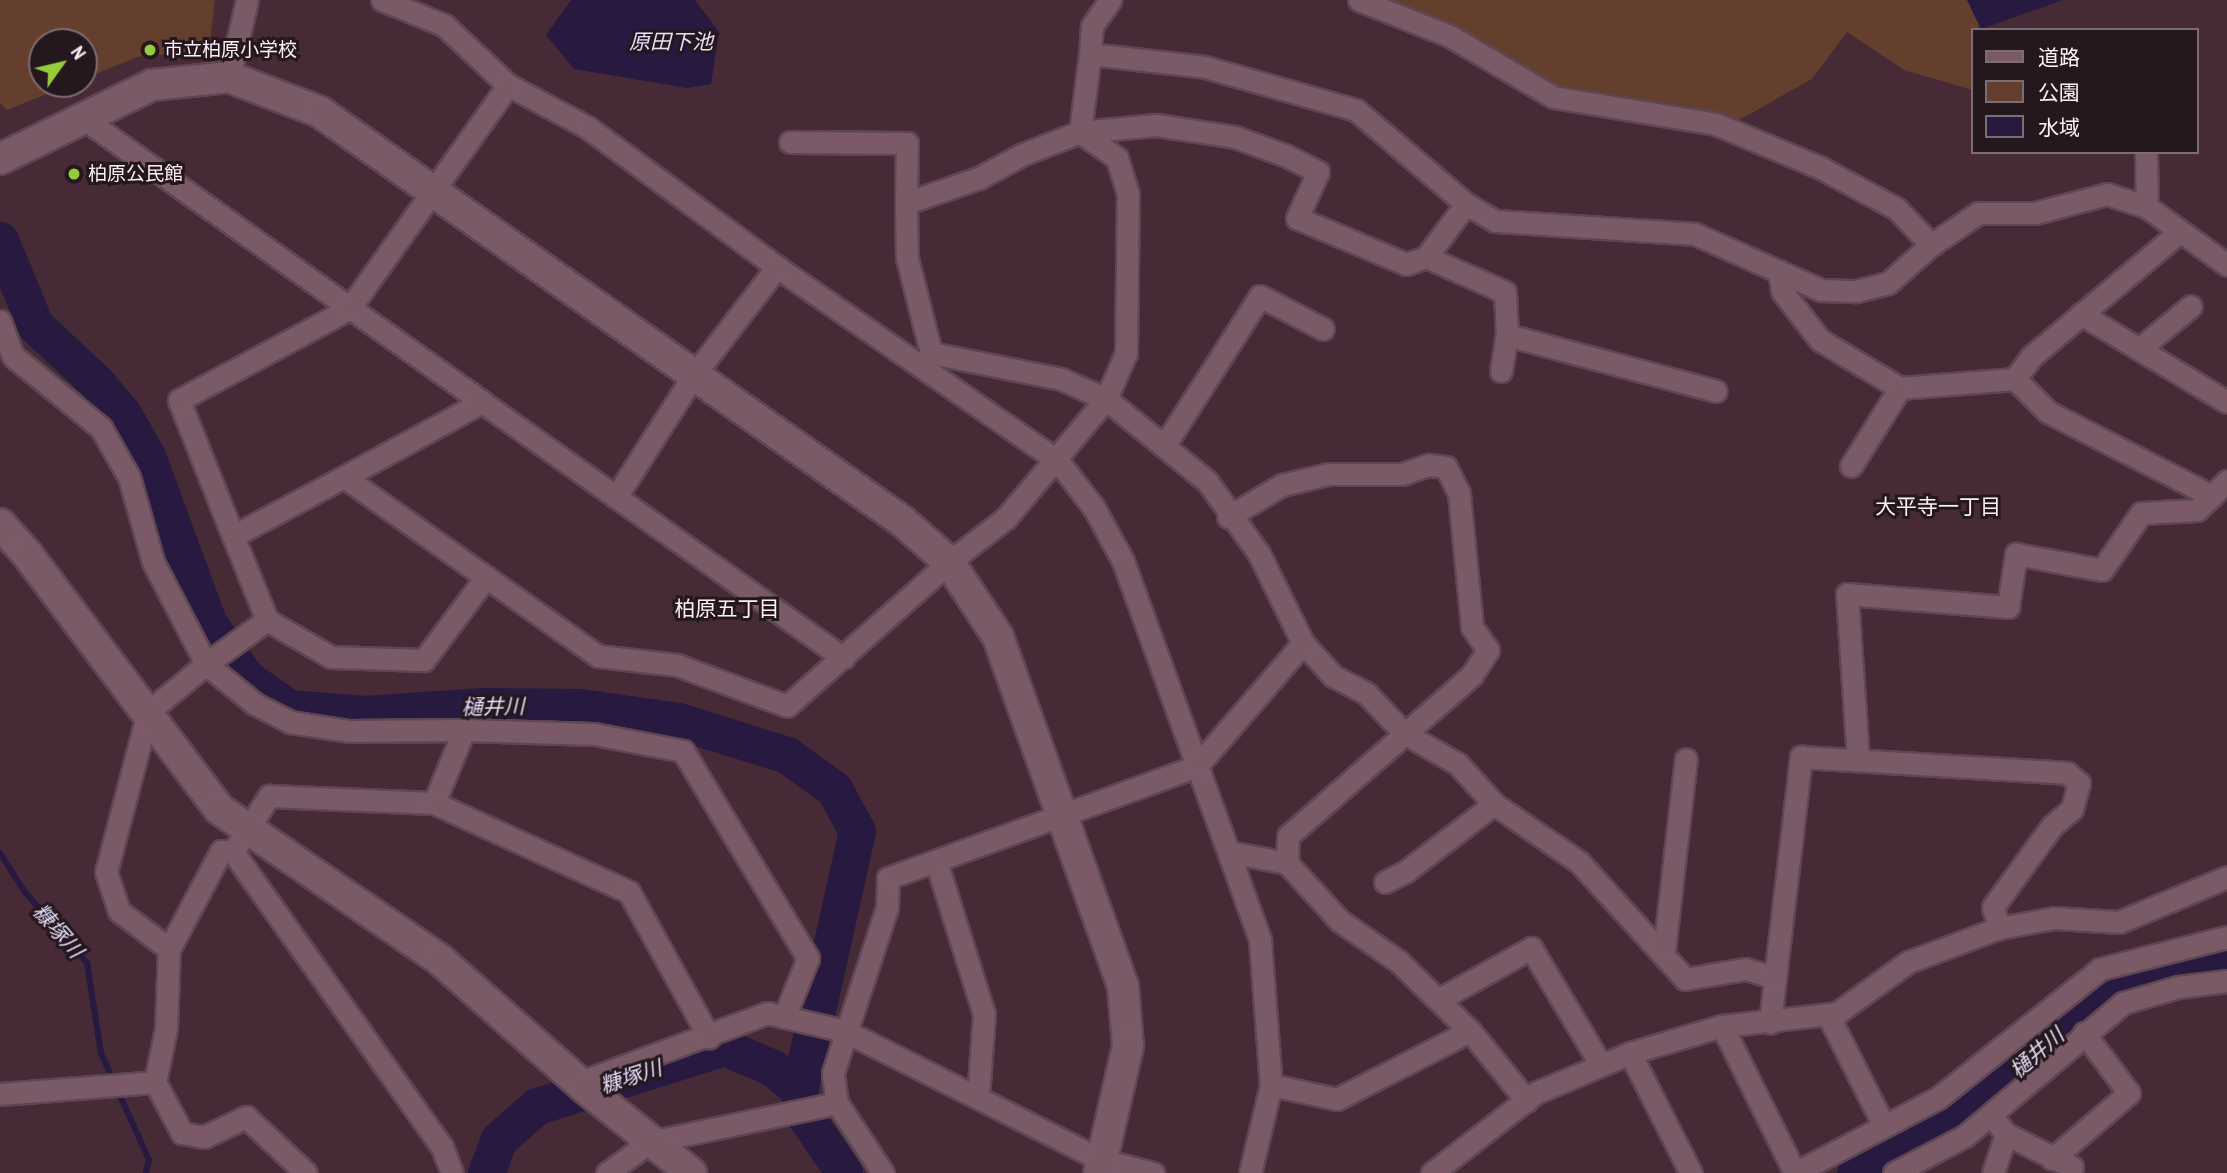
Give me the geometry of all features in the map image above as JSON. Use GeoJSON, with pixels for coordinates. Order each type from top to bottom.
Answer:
{"type":"FeatureCollection","features":[{"type":"Feature","properties":{"kind":"street"},"geometry":{"type":"LineString","coordinates":[[229,77],[247,0]]}},
{"type":"Feature","properties":{"kind":"street"},"geometry":{"type":"LineString","coordinates":[[382,0],[444,25],[508,85],[587,127],[777,267],[1058,461],[1094,508],[1124,561],[1260,940],[1271,1085],[1250,1173]]}},
{"type":"Feature","properties":{"kind":"street"},"geometry":{"type":"LineString","coordinates":[[1080,132],[1092,26],[1110,0]]}},
{"type":"Feature","properties":{"kind":"street"},"geometry":{"type":"LineString","coordinates":[[1359,0],[1450,36],[1553,97],[1716,124],[1821,168],[1897,209],[1931,245]]}},
{"type":"Feature","properties":{"kind":"street"},"geometry":{"type":"LineString","coordinates":[[1090,54],[1205,67],[1356,110],[1466,204],[1494,221],[1695,234],[1821,290],[1856,291],[1888,283],[1931,245],[1978,213],[2035,213],[2107,194],[2147,207],[2178,233],[2227,265]]}},
{"type":"Feature","properties":{"kind":"street"},"geometry":{"type":"LineString","coordinates":[[0,159],[80,116],[152,85],[229,77],[320,112],[902,521],[949,562],[998,637],[1123,986],[1128,1046],[1100,1167]]}},
{"type":"Feature","properties":{"kind":"street"},"geometry":{"type":"LineString","coordinates":[[486,577],[424,660],[331,657],[267,620],[179,400],[349,309],[431,189],[508,85]]}},
{"type":"Feature","properties":{"kind":"street"},"geometry":{"type":"LineString","coordinates":[[80,116],[843,658]]}},
{"type":"Feature","properties":{"kind":"street"},"geometry":{"type":"LineString","coordinates":[[906,203],[979,178],[1021,155],[1080,132],[1156,125],[1235,137],[1287,156],[1318,172],[1297,218],[1406,264],[1426,257],[1466,204]]}},
{"type":"Feature","properties":{"kind":"street"},"geometry":{"type":"LineString","coordinates":[[344,477],[597,656],[677,665],[787,706],[949,562],[1006,518],[1058,461],[1106,399],[1126,353],[1128,194],[1117,158],[1080,132]]}},
{"type":"Feature","properties":{"kind":"street"},"geometry":{"type":"LineString","coordinates":[[790,142],[907,143],[907,258],[931,353],[1061,379],[1106,399],[1207,481],[1228,517],[1259,554],[1303,643],[1333,676],[1366,693],[1404,733],[1458,764],[1494,804],[1579,862],[1664,951],[1685,979],[1746,969],[1775,978]]}},
{"type":"Feature","properties":{"kind":"street"},"geometry":{"type":"LineString","coordinates":[[2146,154],[2147,207]]}},
{"type":"Feature","properties":{"kind":"street"},"geometry":{"type":"LineString","coordinates":[[1779,271],[1782,291],[1819,340],[1900,388],[2015,379],[2032,356],[2178,233]]}},
{"type":"Feature","properties":{"kind":"street"},"geometry":{"type":"LineString","coordinates":[[1426,257],[1505,292],[1507,335],[1501,371]]}},
{"type":"Feature","properties":{"kind":"street"},"geometry":{"type":"LineString","coordinates":[[616,497],[693,376],[777,267]]}},
{"type":"Feature","properties":{"kind":"street"},"geometry":{"type":"LineString","coordinates":[[1164,446],[1261,296],[1323,328]]}},
{"type":"Feature","properties":{"kind":"street"},"geometry":{"type":"LineString","coordinates":[[2139,349],[2191,306]]}},
{"type":"Feature","properties":{"kind":"street"},"geometry":{"type":"LineString","coordinates":[[2081,314],[2227,402]]}},
{"type":"Feature","properties":{"kind":"street"},"geometry":{"type":"LineString","coordinates":[[0,321],[13,356],[101,428],[129,477],[153,562],[211,661],[254,704],[290,722],[349,731],[464,730],[594,734],[683,751],[807,958],[790,1019]]}},
{"type":"Feature","properties":{"kind":"street"},"geometry":{"type":"LineString","coordinates":[[1507,335],[1716,391]]}},
{"type":"Feature","properties":{"kind":"street"},"geometry":{"type":"LineString","coordinates":[[1858,760],[1847,594],[2008,607],[2016,554],[2102,570],[2141,513],[2197,510],[2219,488],[2048,412],[2015,379]]}},
{"type":"Feature","properties":{"kind":"street"},"geometry":{"type":"LineString","coordinates":[[1851,466],[1900,388]]}},
{"type":"Feature","properties":{"kind":"street"},"geometry":{"type":"LineString","coordinates":[[233,536],[482,402]]}},
{"type":"Feature","properties":{"kind":"street"},"geometry":{"type":"LineString","coordinates":[[1228,517],[1282,485],[1328,474],[1402,474],[1428,465],[1446,467],[1459,494],[1472,627],[1489,650],[1472,675],[1288,836],[1287,863]]}},
{"type":"Feature","properties":{"kind":"street"},"geometry":{"type":"LineString","coordinates":[[0,524],[148,712],[219,809],[442,1147],[452,1173]]}},
{"type":"Feature","properties":{"kind":"street"},"geometry":{"type":"LineString","coordinates":[[169,949],[120,911],[106,872],[148,712],[267,620]]}},
{"type":"Feature","properties":{"kind":"street"},"geometry":{"type":"LineString","coordinates":[[883,1173],[831,1103],[837,1030],[887,908],[888,878],[1197,766],[1303,643]]}},
{"type":"Feature","properties":{"kind":"street"},"geometry":{"type":"LineString","coordinates":[[434,803],[464,730]]}},
{"type":"Feature","properties":{"kind":"street"},"geometry":{"type":"LineString","coordinates":[[1770,1023],[1801,757],[2067,773],[2079,783],[2072,809],[2052,826],[1993,907],[1998,928]]}},
{"type":"Feature","properties":{"kind":"street"},"geometry":{"type":"LineString","coordinates":[[1664,951],[1686,759]]}},
{"type":"Feature","properties":{"kind":"street"},"geometry":{"type":"LineString","coordinates":[[306,1173],[246,1117],[204,1138],[182,1133],[155,1082],[166,1030],[169,949],[221,851],[239,840],[269,796],[434,803],[629,892],[709,1037]]}},
{"type":"Feature","properties":{"kind":"street"},"geometry":{"type":"LineString","coordinates":[[1385,882],[1405,872],[1494,804]]}},
{"type":"Feature","properties":{"kind":"street"},"geometry":{"type":"LineString","coordinates":[[239,840],[440,960],[582,1085],[691,1173]]}},
{"type":"Feature","properties":{"kind":"street"},"geometry":{"type":"LineString","coordinates":[[1229,852],[1287,863],[1340,921],[1398,961],[1471,1031],[1527,1101]]}},
{"type":"Feature","properties":{"kind":"street"},"geometry":{"type":"LineString","coordinates":[[936,861],[984,1014],[978,1098]]}},
{"type":"Feature","properties":{"kind":"street"},"geometry":{"type":"LineString","coordinates":[[1432,1173],[1527,1101],[1630,1053],[1722,1026],[1828,1015],[1885,982],[1908,962],[1998,928],[2054,918],[2119,922],[2227,877]]}},
{"type":"Feature","properties":{"kind":"street"},"geometry":{"type":"LineString","coordinates":[[1722,1026],[1795,1173],[1938,1098],[2100,969],[2227,937]]}},
{"type":"Feature","properties":{"kind":"street"},"geometry":{"type":"LineString","coordinates":[[1438,1000],[1531,948],[1601,1065]]}},
{"type":"Feature","properties":{"kind":"street"},"geometry":{"type":"LineString","coordinates":[[1894,1173],[1965,1136],[2084,1033],[2123,1003],[2178,987],[2227,981]]}},
{"type":"Feature","properties":{"kind":"street"},"geometry":{"type":"LineString","coordinates":[[582,1085],[768,1013],[837,1030],[978,1098],[1100,1167],[1153,1173]]}},
{"type":"Feature","properties":{"kind":"street"},"geometry":{"type":"LineString","coordinates":[[1828,1015],[1884,1126]]}},
{"type":"Feature","properties":{"kind":"street"},"geometry":{"type":"LineString","coordinates":[[1271,1085],[1337,1099],[1471,1031]]}},
{"type":"Feature","properties":{"kind":"street"},"geometry":{"type":"LineString","coordinates":[[2052,1159],[2129,1093],[2084,1033]]}},
{"type":"Feature","properties":{"kind":"street"},"geometry":{"type":"LineString","coordinates":[[1630,1053],[1691,1173]]}},
{"type":"Feature","properties":{"kind":"street"},"geometry":{"type":"LineString","coordinates":[[0,1094],[155,1082]]}},
{"type":"Feature","properties":{"kind":"street"},"geometry":{"type":"LineString","coordinates":[[607,1173],[650,1142],[831,1103]]}},
{"type":"Feature","properties":{"kind":"street"},"geometry":{"type":"LineString","coordinates":[[1990,1114],[2006,1135],[2072,1167],[2070,1173]]}},
{"type":"Feature","properties":{"kind":"street"},"geometry":{"type":"LineString","coordinates":[[1993,1173],[2006,1135]]}},
{"type":"Feature","properties":{"kind":"green space","name":"市立柏原小学校"},"geometry":{"type":"Polygon","coordinates":[[[0,0],[215,0],[209,50],[137,57],[98,73],[98,28],[28,28],[28,98],[37,98],[7,110],[0,103],[0,0]]]}},
{"type":"Feature","properties":{"kind":"green space"},"geometry":{"type":"Polygon","coordinates":[[[1387,0],[1984,0],[1978,28],[1972,28],[1972,90],[1904,70],[1847,32],[1812,79],[1739,120],[1557,91],[1387,0]]]}},
{"type":"Feature","properties":{"kind":"water","name":"原田下池"},"geometry":{"type":"Polygon","coordinates":[[[571,0],[695,0],[719,32],[711,84],[687,88],[574,69],[546,35],[571,0]]]}},
{"type":"Feature","properties":{"kind":"water"},"geometry":{"type":"Polygon","coordinates":[[[1967,0],[2063,0],[1984,28],[1981,28],[1967,0]]]}},
{"type":"Feature","properties":{"kind":"waterway","name":"樋井川"},"geometry":{"type":"LineString","coordinates":[[0,240],[35,325],[98,384],[123,414],[147,456],[208,622],[246,678],[289,708],[364,714],[484,706],[580,707],[678,721],[787,755],[834,789],[857,831],[799,1090],[801,1110],[844,1173]]}},
{"type":"Feature","properties":{"kind":"waterway","name":"糠塚川"},"geometry":{"type":"LineString","coordinates":[[0,853],[24,891],[87,963],[101,1053],[113,1080]]}},
{"type":"Feature","properties":{"kind":"waterway","name":"樋井川"},"geometry":{"type":"LineString","coordinates":[[1855,1173],[1973,1109],[2112,987],[2227,957]]}},
{"type":"Feature","properties":{"kind":"waterway","name":"糠塚川"},"geometry":{"type":"LineString","coordinates":[[486,1173],[499,1139],[537,1106],[724,1047],[773,1068],[799,1090]]}},
{"type":"Feature","properties":{"kind":"waterway","name":"糠塚川"},"geometry":{"type":"LineString","coordinates":[[117,1089],[149,1160],[146,1173]]}},
{"type":"Feature","properties":{"kind":"place","name":"市立柏原小学校"},"geometry":{"type":"Point","coordinates":[150,50]}},
{"type":"Feature","properties":{"kind":"place","name":"柏原公民館"},"geometry":{"type":"Point","coordinates":[74,174]}},
{"type":"Feature","properties":{"kind":"district","name":"大平寺一丁目"},"geometry":{"type":"Point","coordinates":[1938,507]}},
{"type":"Feature","properties":{"kind":"district","name":"柏原五丁目"},"geometry":{"type":"Point","coordinates":[727,609]}}]}
